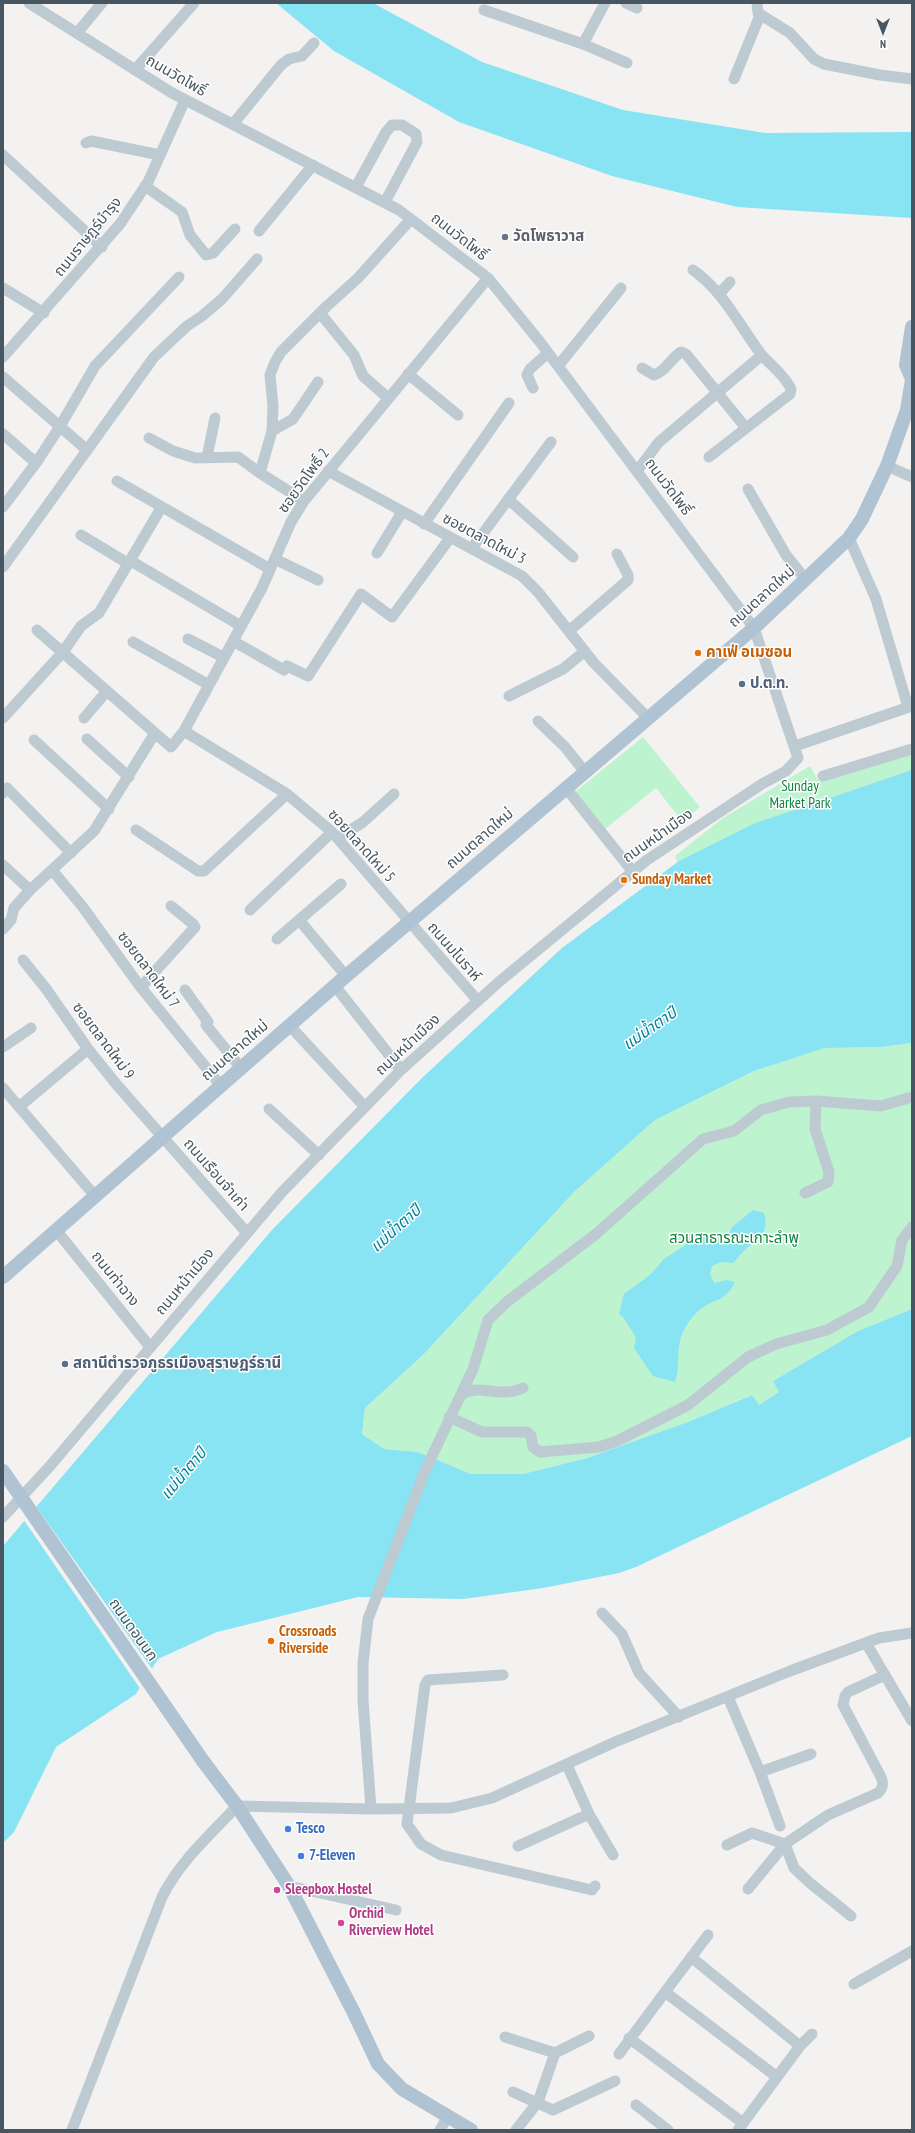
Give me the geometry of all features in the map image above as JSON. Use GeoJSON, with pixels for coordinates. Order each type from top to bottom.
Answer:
{"type":"FeatureCollection","features":[{"type":"Feature","properties":{"kind":"main road"},"geometry":{"type":"LineString","coordinates":[[912,327],[906,365],[912,380]]}},
{"type":"Feature","properties":{"kind":"main road","name":"ถนนตลาดใหม่"},"geometry":{"type":"LineString","coordinates":[[5,1271],[56,1230],[346,976],[754,628],[849,538],[862,519],[887,466],[907,410],[912,380]]}},
{"type":"Feature","properties":{"kind":"main road","name":"ถนนดอนนก"},"geometry":{"type":"LineString","coordinates":[[3,1471],[203,1761],[237,1806],[289,1886],[354,2013],[378,2064],[402,2089],[471,2130]]}},
{"type":"Feature","properties":{"kind":"street"},"geometry":{"type":"LineString","coordinates":[[77,33],[102,3]]}},
{"type":"Feature","properties":{"kind":"street"},"geometry":{"type":"LineString","coordinates":[[135,70],[194,3]]}},
{"type":"Feature","properties":{"kind":"street"},"geometry":{"type":"LineString","coordinates":[[582,44],[605,3]]}},
{"type":"Feature","properties":{"kind":"street"},"geometry":{"type":"LineString","coordinates":[[626,3],[637,8]]}},
{"type":"Feature","properties":{"kind":"street","name":"ถนนวัดโพธิ์"},"geometry":{"type":"LineString","coordinates":[[34,4],[135,70],[185,100],[399,210],[488,278],[558,366],[754,628]]}},
{"type":"Feature","properties":{"kind":"street"},"geometry":{"type":"LineString","coordinates":[[484,10],[582,44],[627,63]]}},
{"type":"Feature","properties":{"kind":"street"},"geometry":{"type":"LineString","coordinates":[[734,80],[758,10],[794,36],[814,59],[824,64],[880,75],[912,79]]}},
{"type":"Feature","properties":{"kind":"street"},"geometry":{"type":"LineString","coordinates":[[232,124],[281,65],[289,59],[302,56],[314,43]]}},
{"type":"Feature","properties":{"kind":"street","name":"ถนนราษฎร์บำรุง"},"geometry":{"type":"LineString","coordinates":[[3,357],[44,313],[102,247],[120,224],[145,186],[185,100]]}},
{"type":"Feature","properties":{"kind":"street"},"geometry":{"type":"LineString","coordinates":[[356,188],[386,132],[392,125],[402,125],[416,134],[417,142],[385,202]]}},
{"type":"Feature","properties":{"kind":"street"},"geometry":{"type":"LineString","coordinates":[[86,143],[91,141],[160,155]]}},
{"type":"Feature","properties":{"kind":"street"},"geometry":{"type":"LineString","coordinates":[[3,155],[102,247]]}},
{"type":"Feature","properties":{"kind":"street"},"geometry":{"type":"LineString","coordinates":[[259,231],[313,165]]}},
{"type":"Feature","properties":{"kind":"street"},"geometry":{"type":"LineString","coordinates":[[145,186],[182,212],[190,235],[206,255],[213,253],[235,229]]}},
{"type":"Feature","properties":{"kind":"street"},"geometry":{"type":"LineString","coordinates":[[260,473],[272,431],[273,406],[270,375],[275,362],[281,352],[358,278],[412,219]]}},
{"type":"Feature","properties":{"kind":"street"},"geometry":{"type":"LineString","coordinates":[[3,568],[154,357],[187,326],[202,316],[222,299],[258,259]]}},
{"type":"Feature","properties":{"kind":"street"},"geometry":{"type":"LineString","coordinates":[[693,270],[707,280],[719,294],[762,355],[787,381],[791,389],[790,394],[709,457]]}},
{"type":"Feature","properties":{"kind":"street"},"geometry":{"type":"LineString","coordinates":[[3,507],[36,463],[59,428],[95,366],[179,277]]}},
{"type":"Feature","properties":{"kind":"street","name":"ซอยวัดโพธิ์ 2"},"geometry":{"type":"LineString","coordinates":[[155,733],[171,747],[184,731],[241,626],[273,564],[291,522],[304,501],[488,278]]}},
{"type":"Feature","properties":{"kind":"street"},"geometry":{"type":"LineString","coordinates":[[719,294],[730,282]]}},
{"type":"Feature","properties":{"kind":"street"},"geometry":{"type":"LineString","coordinates":[[3,288],[44,313]]}},
{"type":"Feature","properties":{"kind":"street"},"geometry":{"type":"LineString","coordinates":[[558,366],[621,288]]}},
{"type":"Feature","properties":{"kind":"street"},"geometry":{"type":"LineString","coordinates":[[320,313],[354,355],[363,376],[388,398]]}},
{"type":"Feature","properties":{"kind":"street"},"geometry":{"type":"LineString","coordinates":[[642,368],[654,375],[659,374],[676,355],[681,352],[686,354],[746,428]]}},
{"type":"Feature","properties":{"kind":"street"},"geometry":{"type":"LineString","coordinates":[[532,388],[528,375],[530,368],[548,353]]}},
{"type":"Feature","properties":{"kind":"street"},"geometry":{"type":"LineString","coordinates":[[637,471],[659,442],[762,355]]}},
{"type":"Feature","properties":{"kind":"street"},"geometry":{"type":"LineString","coordinates":[[408,374],[458,415]]}},
{"type":"Feature","properties":{"kind":"street"},"geometry":{"type":"LineString","coordinates":[[3,377],[59,428],[87,450]]}},
{"type":"Feature","properties":{"kind":"street"},"geometry":{"type":"LineString","coordinates":[[272,431],[288,423],[296,416],[318,382]]}},
{"type":"Feature","properties":{"kind":"street"},"geometry":{"type":"LineString","coordinates":[[424,524],[509,403]]}},
{"type":"Feature","properties":{"kind":"street"},"geometry":{"type":"LineString","coordinates":[[207,457],[215,418]]}},
{"type":"Feature","properties":{"kind":"street"},"geometry":{"type":"LineString","coordinates":[[3,434],[36,463]]}},
{"type":"Feature","properties":{"kind":"street"},"geometry":{"type":"LineString","coordinates":[[149,438],[180,453],[195,458],[238,457],[304,501]]}},
{"type":"Feature","properties":{"kind":"street"},"geometry":{"type":"LineString","coordinates":[[472,548],[551,442]]}},
{"type":"Feature","properties":{"kind":"street"},"geometry":{"type":"LineString","coordinates":[[887,466],[912,477]]}},
{"type":"Feature","properties":{"kind":"street","name":"ซอยตลาดใหม่ 3"},"geometry":{"type":"LineString","coordinates":[[328,471],[522,576],[538,592],[585,651],[648,718]]}},
{"type":"Feature","properties":{"kind":"street"},"geometry":{"type":"LineString","coordinates":[[117,481],[161,508],[273,564],[318,580]]}},
{"type":"Feature","properties":{"kind":"street"},"geometry":{"type":"LineString","coordinates":[[748,489],[786,555],[806,580]]}},
{"type":"Feature","properties":{"kind":"street"},"geometry":{"type":"LineString","coordinates":[[508,499],[573,557]]}},
{"type":"Feature","properties":{"kind":"street"},"geometry":{"type":"LineString","coordinates":[[3,718],[63,652],[81,626],[99,613],[161,508]]}},
{"type":"Feature","properties":{"kind":"street"},"geometry":{"type":"LineString","coordinates":[[378,553],[402,512]]}},
{"type":"Feature","properties":{"kind":"street"},"geometry":{"type":"LineString","coordinates":[[81,535],[241,626]]}},
{"type":"Feature","properties":{"kind":"street"},"geometry":{"type":"LineString","coordinates":[[232,641],[284,670],[287,666],[308,676],[361,594],[392,617],[450,538]]}},
{"type":"Feature","properties":{"kind":"street"},"geometry":{"type":"LineString","coordinates":[[795,746],[910,707],[876,599],[849,538]]}},
{"type":"Feature","properties":{"kind":"street"},"geometry":{"type":"LineString","coordinates":[[569,630],[628,580],[628,575],[617,554]]}},
{"type":"Feature","properties":{"kind":"street","name":"ถนนหน้าเมือง"},"geometry":{"type":"LineString","coordinates":[[3,1517],[50,1466],[282,1192],[401,1070],[500,981],[633,872],[762,784],[786,771],[798,758],[754,628]]}},
{"type":"Feature","properties":{"kind":"street"},"geometry":{"type":"LineString","coordinates":[[3,929],[11,920],[14,908],[30,890],[94,831],[155,733],[37,630]]}},
{"type":"Feature","properties":{"kind":"street"},"geometry":{"type":"LineString","coordinates":[[188,639],[224,657]]}},
{"type":"Feature","properties":{"kind":"street"},"geometry":{"type":"LineString","coordinates":[[133,642],[209,685]]}},
{"type":"Feature","properties":{"kind":"street"},"geometry":{"type":"LineString","coordinates":[[509,696],[563,669],[585,651]]}},
{"type":"Feature","properties":{"kind":"street"},"geometry":{"type":"LineString","coordinates":[[84,718],[107,691]]}},
{"type":"Feature","properties":{"kind":"street"},"geometry":{"type":"LineString","coordinates":[[538,721],[565,747],[585,772]]}},
{"type":"Feature","properties":{"kind":"street","name":"ซอยตลาดใหม่ 5"},"geometry":{"type":"LineString","coordinates":[[184,731],[287,794],[334,835],[409,923]]}},
{"type":"Feature","properties":{"kind":"street"},"geometry":{"type":"LineString","coordinates":[[87,739],[129,776]]}},
{"type":"Feature","properties":{"kind":"street"},"geometry":{"type":"LineString","coordinates":[[34,740],[109,809]]}},
{"type":"Feature","properties":{"kind":"street"},"geometry":{"type":"LineString","coordinates":[[823,776],[912,749]]}},
{"type":"Feature","properties":{"kind":"street"},"geometry":{"type":"LineString","coordinates":[[4,788],[71,853]]}},
{"type":"Feature","properties":{"kind":"street"},"geometry":{"type":"LineString","coordinates":[[566,788],[633,872]]}},
{"type":"Feature","properties":{"kind":"street"},"geometry":{"type":"LineString","coordinates":[[136,830],[198,871],[204,871],[287,794]]}},
{"type":"Feature","properties":{"kind":"street"},"geometry":{"type":"LineString","coordinates":[[250,910],[334,835],[362,823],[394,794]]}},
{"type":"Feature","properties":{"kind":"street"},"geometry":{"type":"LineString","coordinates":[[3,865],[30,890]]}},
{"type":"Feature","properties":{"kind":"street","name":"ซอยตลาดใหม่ 7"},"geometry":{"type":"LineString","coordinates":[[52,870],[82,906],[141,987],[221,1086]]}},
{"type":"Feature","properties":{"kind":"street"},"geometry":{"type":"LineString","coordinates":[[277,939],[300,921],[341,884]]}},
{"type":"Feature","properties":{"kind":"street"},"geometry":{"type":"LineString","coordinates":[[141,987],[195,927],[172,906]]}},
{"type":"Feature","properties":{"kind":"street"},"geometry":{"type":"LineString","coordinates":[[300,921],[346,976]]}},
{"type":"Feature","properties":{"kind":"street","name":"ถนนมโนราห์"},"geometry":{"type":"LineString","coordinates":[[409,923],[478,1001]]}},
{"type":"Feature","properties":{"kind":"street","name":"ซอยตลาดใหม่ 9"},"geometry":{"type":"LineString","coordinates":[[23,960],[47,990],[88,1049],[163,1137]]}},
{"type":"Feature","properties":{"kind":"street"},"geometry":{"type":"LineString","coordinates":[[335,986],[401,1070]]}},
{"type":"Feature","properties":{"kind":"street"},"geometry":{"type":"LineString","coordinates":[[185,990],[208,1022],[206,1025],[241,1068]]}},
{"type":"Feature","properties":{"kind":"street"},"geometry":{"type":"LineString","coordinates":[[290,1026],[365,1107]]}},
{"type":"Feature","properties":{"kind":"street"},"geometry":{"type":"LineString","coordinates":[[3,1047],[30,1028]]}},
{"type":"Feature","properties":{"kind":"street"},"geometry":{"type":"LineString","coordinates":[[20,1106],[88,1049]]}},
{"type":"Feature","properties":{"kind":"street"},"geometry":{"type":"LineString","coordinates":[[4,1092],[20,1106],[95,1196]]}},
{"type":"Feature","properties":{"kind":"street"},"geometry":{"type":"LineString","coordinates":[[371,1809],[363,1680],[365,1639],[370,1609],[425,1471],[449,1417],[462,1394],[477,1358],[488,1320],[508,1301],[596,1234],[702,1139],[734,1130],[761,1110],[789,1102],[816,1101],[882,1106],[912,1096]]}},
{"type":"Feature","properties":{"kind":"street"},"geometry":{"type":"LineString","coordinates":[[805,1193],[828,1182],[829,1172],[815,1129],[816,1101]]}},
{"type":"Feature","properties":{"kind":"street"},"geometry":{"type":"LineString","coordinates":[[269,1108],[319,1155]]}},
{"type":"Feature","properties":{"kind":"street","name":"ถนนเรือนจำเก่า"},"geometry":{"type":"LineString","coordinates":[[163,1137],[247,1233]]}},
{"type":"Feature","properties":{"kind":"street"},"geometry":{"type":"LineString","coordinates":[[449,1417],[482,1432],[528,1432],[531,1436],[532,1444],[536,1450],[543,1452],[599,1447],[617,1441],[644,1429],[673,1411],[688,1405],[748,1357],[776,1344],[827,1330],[869,1307],[897,1266],[902,1240],[912,1227]]}},
{"type":"Feature","properties":{"kind":"street","name":"ถนนท่าฉาง"},"geometry":{"type":"LineString","coordinates":[[56,1230],[150,1347]]}},
{"type":"Feature","properties":{"kind":"street"},"geometry":{"type":"LineString","coordinates":[[462,1394],[471,1390],[482,1389],[504,1394],[523,1388]]}},
{"type":"Feature","properties":{"kind":"street"},"geometry":{"type":"LineString","coordinates":[[602,1613],[622,1634],[639,1673],[679,1716]]}},
{"type":"Feature","properties":{"kind":"street"},"geometry":{"type":"LineString","coordinates":[[72,2130],[165,1891],[182,1864],[237,1806],[371,1809],[451,1808],[492,1798],[615,1742],[679,1716],[879,1638],[912,1633]]}},
{"type":"Feature","properties":{"kind":"street"},"geometry":{"type":"LineString","coordinates":[[866,1643],[912,1721]]}},
{"type":"Feature","properties":{"kind":"street"},"geometry":{"type":"LineString","coordinates":[[503,1675],[428,1680],[425,1685],[407,1824],[421,1844],[441,1855],[592,1890],[595,1886]]}},
{"type":"Feature","properties":{"kind":"street"},"geometry":{"type":"LineString","coordinates":[[748,1889],[785,1844],[824,1818],[878,1793],[882,1789],[883,1782],[881,1777],[844,1709],[843,1701],[848,1692],[885,1675]]}},
{"type":"Feature","properties":{"kind":"street"},"geometry":{"type":"LineString","coordinates":[[728,1697],[760,1772],[780,1826]]}},
{"type":"Feature","properties":{"kind":"street"},"geometry":{"type":"LineString","coordinates":[[760,1772],[811,1754]]}},
{"type":"Feature","properties":{"kind":"street"},"geometry":{"type":"LineString","coordinates":[[567,1765],[589,1814],[613,1855]]}},
{"type":"Feature","properties":{"kind":"street"},"geometry":{"type":"LineString","coordinates":[[518,1846],[589,1814]]}},
{"type":"Feature","properties":{"kind":"street"},"geometry":{"type":"LineString","coordinates":[[727,1845],[752,1833],[785,1844]]}},
{"type":"Feature","properties":{"kind":"street"},"geometry":{"type":"LineString","coordinates":[[785,1844],[794,1868],[810,1883],[852,1916]]}},
{"type":"Feature","properties":{"kind":"street"},"geometry":{"type":"LineString","coordinates":[[289,1886],[396,1910]]}},
{"type":"Feature","properties":{"kind":"street"},"geometry":{"type":"LineString","coordinates":[[619,2054],[629,2038],[708,1935]]}},
{"type":"Feature","properties":{"kind":"street"},"geometry":{"type":"LineString","coordinates":[[854,1984],[912,1951]]}},
{"type":"Feature","properties":{"kind":"street"},"geometry":{"type":"LineString","coordinates":[[691,1957],[800,2046]]}},
{"type":"Feature","properties":{"kind":"street"},"geometry":{"type":"LineString","coordinates":[[665,1992],[777,2077]]}},
{"type":"Feature","properties":{"kind":"street"},"geometry":{"type":"LineString","coordinates":[[629,2038],[740,2126],[800,2046],[812,2034]]}},
{"type":"Feature","properties":{"kind":"street"},"geometry":{"type":"LineString","coordinates":[[516,2130],[538,2102],[555,2053],[589,2036]]}},
{"type":"Feature","properties":{"kind":"street"},"geometry":{"type":"LineString","coordinates":[[505,2037],[555,2053]]}},
{"type":"Feature","properties":{"kind":"street"},"geometry":{"type":"LineString","coordinates":[[513,2092],[538,2102],[550,2110],[556,2109],[615,2081]]}},
{"type":"Feature","properties":{"kind":"street"},"geometry":{"type":"LineString","coordinates":[[636,2105],[668,2130]]}},
{"type":"Feature","properties":{"kind":"street"},"geometry":{"type":"LineString","coordinates":[[440,2130],[448,2116]]}},
{"type":"Feature","properties":{"kind":"green space"},"geometry":{"type":"Polygon","coordinates":[[[643,737],[700,807],[682,821],[656,788],[605,829],[575,792],[643,737]]]}},
{"type":"Feature","properties":{"kind":"green space","name":"Sunday Market Park"},"geometry":{"type":"Polygon","coordinates":[[[912,751],[912,781],[680,869],[675,856],[723,818],[810,766],[818,780],[912,751]]]}},
{"type":"Feature","properties":{"kind":"green space","name":"สวนสาธารณะเกาะลำพู"},"geometry":{"type":"Polygon","coordinates":[[[912,1043],[912,1309],[858,1331],[773,1381],[779,1392],[759,1405],[751,1395],[688,1422],[587,1458],[523,1474],[471,1474],[418,1452],[384,1449],[362,1434],[365,1408],[423,1355],[574,1192],[655,1120],[754,1071],[825,1048],[882,1047],[912,1043]]]}},
{"type":"Feature","properties":{"kind":"water"},"geometry":{"type":"Polygon","coordinates":[[[276,3],[373,3],[482,62],[623,110],[765,133],[912,132],[912,218],[737,207],[612,176],[459,122],[334,51],[276,3]]]}},
{"type":"Feature","properties":{"kind":"water","name":"แม่น้ำตาปี"},"geometry":{"type":"Polygon","coordinates":[[[912,770],[912,1043],[882,1047],[825,1048],[754,1071],[655,1120],[574,1192],[423,1355],[365,1408],[362,1434],[384,1449],[418,1452],[471,1474],[523,1474],[587,1458],[688,1422],[752,1395],[759,1405],[779,1392],[773,1381],[858,1331],[912,1309],[912,1436],[636,1567],[619,1573],[543,1588],[463,1599],[358,1597],[217,1632],[158,1659],[136,1694],[56,1747],[14,1832],[3,1843],[3,1546],[272,1230],[422,1078],[562,948],[679,861],[753,824],[912,770]]]}},
{"type":"Feature","properties":{"kind":"water"},"geometry":{"type":"Polygon","coordinates":[[[753,1210],[764,1213],[766,1225],[764,1230],[759,1238],[733,1263],[721,1262],[712,1266],[710,1274],[714,1283],[727,1280],[735,1282],[728,1293],[699,1310],[686,1327],[681,1336],[678,1369],[675,1382],[653,1376],[634,1348],[636,1338],[623,1317],[619,1314],[624,1294],[650,1275],[664,1259],[699,1236],[705,1236],[706,1242],[713,1244],[723,1241],[729,1236],[731,1228],[753,1210]]]}},
{"type":"Feature","properties":{"kind":"pier"},"geometry":{"type":"Polygon","coordinates":[[[35,1505],[153,1670],[141,1690],[23,1519],[35,1505]]]}},
{"type":"Feature","properties":{"kind":"place","name":"วัดโพธาวาส"},"geometry":{"type":"Point","coordinates":[505,237]}},
{"type":"Feature","properties":{"kind":"place","name":"คาเฟ่ อเมซอน"},"geometry":{"type":"Point","coordinates":[698,653]}},
{"type":"Feature","properties":{"kind":"place","name":"ป.ต.ท."},"geometry":{"type":"Point","coordinates":[742,684]}},
{"type":"Feature","properties":{"kind":"place","name":"Sunday Market"},"geometry":{"type":"Point","coordinates":[624,880]}},
{"type":"Feature","properties":{"kind":"place","name":"สถานีตำรวจภูธรเมืองสุราษฏร์ธานี"},"geometry":{"type":"Point","coordinates":[65,1364]}},
{"type":"Feature","properties":{"kind":"place","name":"Crossroads Riverside"},"geometry":{"type":"Point","coordinates":[271,1641]}},
{"type":"Feature","properties":{"kind":"place","name":"Tesco"},"geometry":{"type":"Point","coordinates":[288,1829]}},
{"type":"Feature","properties":{"kind":"place","name":"7-Eleven"},"geometry":{"type":"Point","coordinates":[301,1856]}},
{"type":"Feature","properties":{"kind":"place","name":"Sleepbox Hostel"},"geometry":{"type":"Point","coordinates":[277,1890]}},
{"type":"Feature","properties":{"kind":"place","name":"Orchid Riverview Hotel"},"geometry":{"type":"Point","coordinates":[341,1923]}}]}
